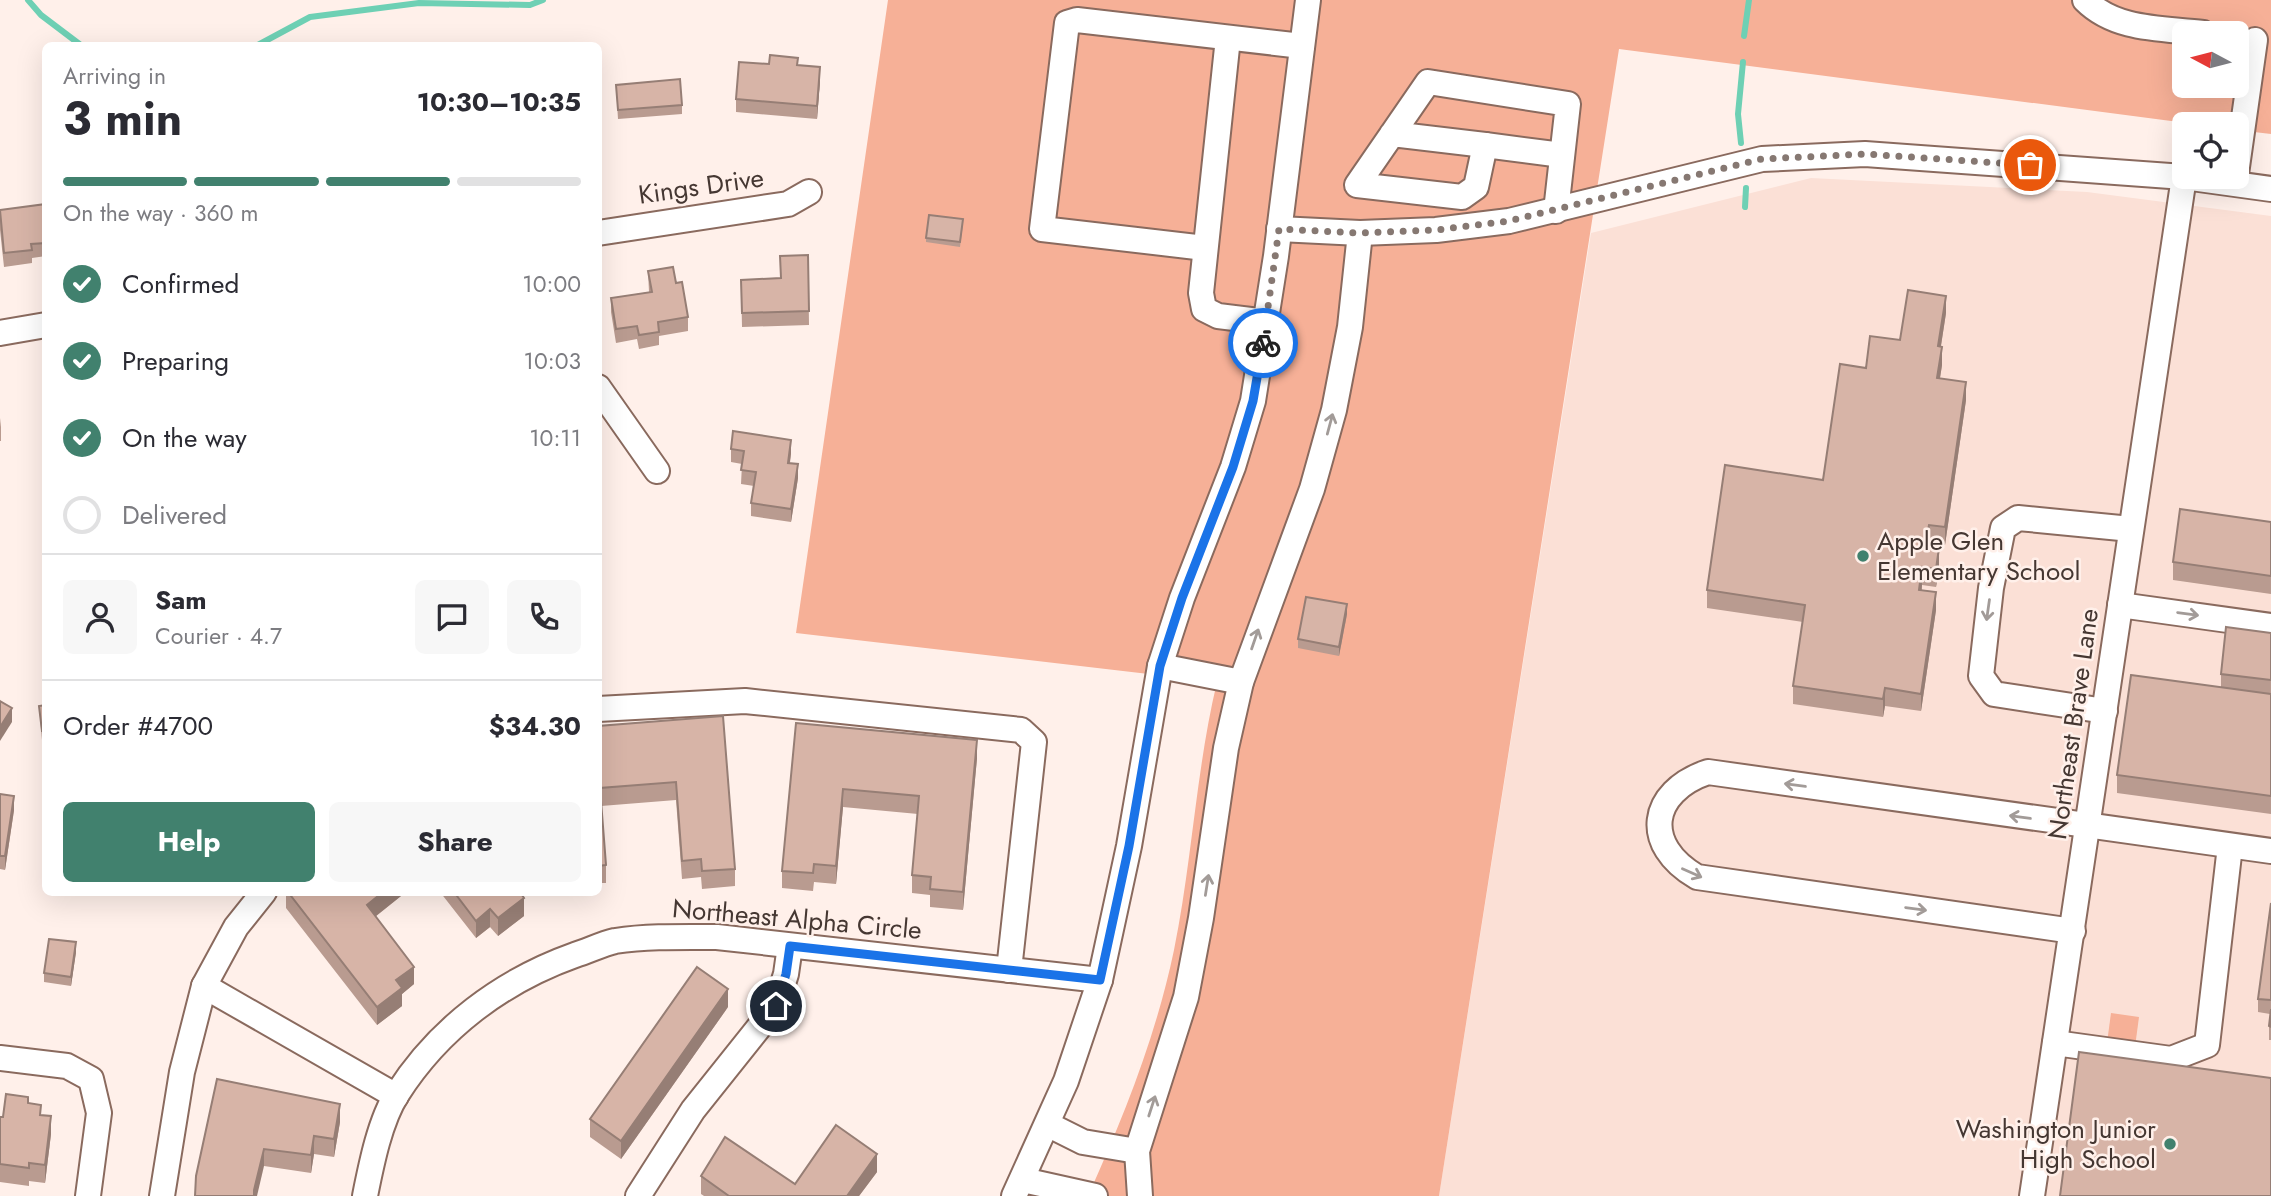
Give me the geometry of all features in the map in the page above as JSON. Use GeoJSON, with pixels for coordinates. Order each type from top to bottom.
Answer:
{"type":"FeatureCollection","features":[{"type":"Feature","properties":{"kind":"street"},"geometry":{"type":"LineString","coordinates":[[1095,1196],[1018,1188],[1049,1125],[1100,980],[1129,846],[1160,666],[1182,598],[1237,454],[1253,401],[1267,322],[1308,0]]}},
{"type":"Feature","properties":{"kind":"street"},"geometry":{"type":"LineString","coordinates":[[2085,0],[2108,18],[2124,23],[2172,29]]}},
{"type":"Feature","properties":{"kind":"street"},"geometry":{"type":"LineString","coordinates":[[1205,248],[1042,229],[1067,23],[1077,20],[1302,46]]}},
{"type":"Feature","properties":{"kind":"street"},"geometry":{"type":"LineString","coordinates":[[1228,38],[1201,293],[1204,309],[1218,316],[1267,322]]}},
{"type":"Feature","properties":{"kind":"street"},"geometry":{"type":"LineString","coordinates":[[2245,112],[2254,40]]}},
{"type":"Feature","properties":{"kind":"street"},"geometry":{"type":"LineString","coordinates":[[1485,145],[1476,187],[1462,197],[1357,185],[1428,82],[1568,104],[1556,211]]}},
{"type":"Feature","properties":{"kind":"street"},"geometry":{"type":"LineString","coordinates":[[1392,134],[1562,155]]}},
{"type":"Feature","properties":{"kind":"street"},"geometry":{"type":"LineString","coordinates":[[1279,229],[1360,233],[1485,224],[1556,211],[1762,159],[1865,154],[2172,176]]}},
{"type":"Feature","properties":{"kind":"street"},"geometry":{"type":"LineString","coordinates":[[2249,182],[2271,189]]}},
{"type":"Feature","properties":{"kind":"street","name":"Northeast Brave Lane"},"geometry":{"type":"LineString","coordinates":[[2032,1196],[2182,189]]}},
{"type":"Feature","properties":{"kind":"street","name":"Kings Drive"},"geometry":{"type":"LineString","coordinates":[[602,232],[788,204],[809,192]]}},
{"type":"Feature","properties":{"kind":"street"},"geometry":{"type":"LineString","coordinates":[[1140,1196],[1137,1151],[1185,997],[1203,906],[1226,748],[1241,682],[1312,489],[1334,410],[1350,327],[1360,233]]}},
{"type":"Feature","properties":{"kind":"street"},"geometry":{"type":"LineString","coordinates":[[0,333],[42,326]]}},
{"type":"Feature","properties":{"kind":"street"},"geometry":{"type":"LineString","coordinates":[[602,393],[657,471]]}},
{"type":"Feature","properties":{"kind":"street"},"geometry":{"type":"LineString","coordinates":[[2105,711],[1994,694],[1981,676],[1991,588],[2003,528],[2018,518],[2132,529]]}},
{"type":"Feature","properties":{"kind":"street"},"geometry":{"type":"LineString","coordinates":[[2120,605],[2271,626]]}},
{"type":"Feature","properties":{"kind":"street"},"geometry":{"type":"LineString","coordinates":[[1160,666],[1241,682]]}},
{"type":"Feature","properties":{"kind":"street"},"geometry":{"type":"LineString","coordinates":[[602,709],[745,701],[1021,730],[1034,742],[1009,970]]}},
{"type":"Feature","properties":{"kind":"street"},"geometry":{"type":"LineString","coordinates":[[2073,930],[1697,877],[1676,865],[1662,842],[1660,820],[1669,794],[1688,779],[1709,772],[2271,851]]}},
{"type":"Feature","properties":{"kind":"street"},"geometry":{"type":"LineString","coordinates":[[2055,1043],[2171,1059],[2207,1045],[2230,846]]}},
{"type":"Feature","properties":{"kind":"street"},"geometry":{"type":"LineString","coordinates":[[162,1196],[182,1072],[204,986],[236,927],[261,896]]}},
{"type":"Feature","properties":{"kind":"street","name":"Northeast Alpha Circle"},"geometry":{"type":"LineString","coordinates":[[365,1196],[373,1160],[396,1096],[432,1049],[468,1013],[501,989],[553,963],[612,942],[654,936],[717,937],[1100,980]]}},
{"type":"Feature","properties":{"kind":"street"},"geometry":{"type":"LineString","coordinates":[[638,1196],[693,1110],[776,1006],[786,974],[790,946]]}},
{"type":"Feature","properties":{"kind":"street"},"geometry":{"type":"LineString","coordinates":[[204,986],[396,1096]]}},
{"type":"Feature","properties":{"kind":"street"},"geometry":{"type":"LineString","coordinates":[[0,1058],[67,1066],[90,1079],[99,1113],[88,1196]]}},
{"type":"Feature","properties":{"kind":"street"},"geometry":{"type":"LineString","coordinates":[[1049,1125],[1083,1142],[1137,1151]]}},
{"type":"Feature","properties":{"kind":"shaded area"},"geometry":{"type":"Polygon","coordinates":[[[888,0],[2271,0],[2271,134],[2249,131],[2249,112],[2172,112],[2172,121],[1619,49],[1439,1196],[1088,1196],[1138,1075],[1167,982],[1180,917],[1204,749],[1217,682],[796,633],[888,0]]]}},
{"type":"Feature","properties":{"kind":"shaded area"},"geometry":{"type":"Polygon","coordinates":[[[1811,178],[2087,192],[2271,216],[2271,1196],[1439,1196],[1591,233],[1811,178]]]}},
{"type":"Feature","properties":{"kind":"shaded area"},"geometry":{"type":"Polygon","coordinates":[[[2111,1013],[2139,1017],[2135,1047],[2107,1043],[2111,1013]]]}},
{"type":"Feature","properties":{"kind":"building"},"geometry":{"type":"Polygon","coordinates":[[[770,55],[798,58],[797,65],[820,67],[817,106],[736,99],[739,62],[769,64],[770,55]]]}},
{"type":"Feature","properties":{"kind":"building"},"geometry":{"type":"Polygon","coordinates":[[[680,79],[682,105],[618,110],[616,85],[680,79]]]}},
{"type":"Feature","properties":{"kind":"building"},"geometry":{"type":"Polygon","coordinates":[[[42,205],[42,243],[31,244],[32,250],[4,253],[0,210],[42,205]]]}},
{"type":"Feature","properties":{"kind":"building"},"geometry":{"type":"Polygon","coordinates":[[[929,215],[963,219],[960,242],[926,238],[929,215]]]}},
{"type":"Feature","properties":{"kind":"building"},"geometry":{"type":"Polygon","coordinates":[[[808,255],[809,311],[742,313],[741,280],[781,278],[780,256],[808,255]]]}},
{"type":"Feature","properties":{"kind":"building"},"geometry":{"type":"Polygon","coordinates":[[[673,267],[676,283],[682,282],[688,317],[658,322],[659,332],[639,335],[637,326],[616,329],[611,298],[652,292],[648,271],[673,267]]]}},
{"type":"Feature","properties":{"kind":"building"},"geometry":{"type":"Polygon","coordinates":[[[1908,290],[1946,296],[1938,346],[1942,347],[1937,378],[1966,382],[1945,527],[1929,525],[1925,546],[1939,548],[1936,569],[1922,567],[1919,590],[1936,592],[1921,694],[1885,688],[1883,699],[1793,686],[1805,605],[1707,590],[1725,465],[1823,480],[1840,364],[1866,368],[1870,336],[1900,340],[1908,290]]]}},
{"type":"Feature","properties":{"kind":"building"},"geometry":{"type":"Polygon","coordinates":[[[733,431],[791,440],[788,463],[798,464],[791,509],[751,503],[756,472],[741,470],[744,451],[731,449],[733,431]]]}},
{"type":"Feature","properties":{"kind":"building"},"geometry":{"type":"Polygon","coordinates":[[[2180,509],[2271,522],[2271,576],[2173,562],[2180,509]]]}},
{"type":"Feature","properties":{"kind":"building"},"geometry":{"type":"Polygon","coordinates":[[[1306,597],[1347,604],[1339,647],[1298,639],[1306,597]]]}},
{"type":"Feature","properties":{"kind":"building"},"geometry":{"type":"Polygon","coordinates":[[[2226,627],[2271,633],[2271,680],[2221,674],[2226,627]]]}},
{"type":"Feature","properties":{"kind":"building"},"geometry":{"type":"Polygon","coordinates":[[[2131,675],[2271,694],[2271,796],[2117,775],[2131,675]]]}},
{"type":"Feature","properties":{"kind":"building"},"geometry":{"type":"Polygon","coordinates":[[[0,701],[12,708],[0,727],[0,701]]]}},
{"type":"Feature","properties":{"kind":"building"},"geometry":{"type":"Polygon","coordinates":[[[39,706],[42,706],[42,731],[39,706]]]}},
{"type":"Feature","properties":{"kind":"building"},"geometry":{"type":"Polygon","coordinates":[[[723,716],[735,869],[702,871],[701,859],[682,861],[676,782],[602,788],[602,726],[723,716]]]}},
{"type":"Feature","properties":{"kind":"building"},"geometry":{"type":"Polygon","coordinates":[[[796,723],[977,740],[963,892],[930,889],[931,877],[912,875],[919,796],[843,789],[836,866],[814,864],[813,873],[782,871],[796,723]]]}},
{"type":"Feature","properties":{"kind":"building"},"geometry":{"type":"Polygon","coordinates":[[[0,794],[14,796],[5,856],[0,856],[0,794]]]}},
{"type":"Feature","properties":{"kind":"building"},"geometry":{"type":"Polygon","coordinates":[[[602,814],[606,865],[602,866],[602,814]]]}},
{"type":"Feature","properties":{"kind":"building"},"geometry":{"type":"Polygon","coordinates":[[[291,896],[378,896],[367,905],[414,967],[396,980],[402,988],[377,1007],[291,896]]]}},
{"type":"Feature","properties":{"kind":"building"},"geometry":{"type":"Polygon","coordinates":[[[457,896],[524,898],[498,918],[490,909],[476,921],[457,896]]]}},
{"type":"Feature","properties":{"kind":"building"},"geometry":{"type":"Polygon","coordinates":[[[2271,903],[2271,1000],[2258,999],[2271,903]]]}},
{"type":"Feature","properties":{"kind":"building"},"geometry":{"type":"Polygon","coordinates":[[[49,939],[76,942],[71,977],[44,973],[49,939]]]}},
{"type":"Feature","properties":{"kind":"building"},"geometry":{"type":"Polygon","coordinates":[[[697,967],[728,989],[621,1141],[590,1119],[697,967]]]}},
{"type":"Feature","properties":{"kind":"building","name":"Washington Junior High School"},"geometry":{"type":"Polygon","coordinates":[[[2079,1052],[2271,1078],[2271,1196],[2060,1196],[2079,1052]]]}},
{"type":"Feature","properties":{"kind":"building"},"geometry":{"type":"Polygon","coordinates":[[[217,1079],[340,1104],[334,1139],[314,1136],[311,1155],[264,1149],[254,1196],[195,1196],[196,1176],[217,1079]]]}},
{"type":"Feature","properties":{"kind":"building"},"geometry":{"type":"Polygon","coordinates":[[[6,1094],[28,1097],[28,1103],[41,1105],[40,1115],[51,1116],[45,1165],[29,1163],[29,1168],[0,1164],[0,1117],[3,1117],[6,1094]]]}},
{"type":"Feature","properties":{"kind":"building"},"geometry":{"type":"Polygon","coordinates":[[[836,1125],[877,1154],[847,1196],[729,1196],[701,1176],[725,1137],[795,1184],[836,1125]]]}},
{"type":"Feature","properties":{"kind":"waterway"},"geometry":{"type":"LineString","coordinates":[[28,0],[41,15],[77,42]]}},
{"type":"Feature","properties":{"kind":"waterway"},"geometry":{"type":"LineString","coordinates":[[263,42],[310,17],[419,3],[530,5],[543,0]]}},
{"type":"Feature","properties":{"kind":"waterway"},"geometry":{"type":"LineString","coordinates":[[1744,36],[1749,0]]}},
{"type":"Feature","properties":{"kind":"waterway"},"geometry":{"type":"LineString","coordinates":[[1741,143],[1738,114],[1743,62]]}},
{"type":"Feature","properties":{"kind":"waterway"},"geometry":{"type":"LineString","coordinates":[[1745,207],[1746,188]]}},
{"type":"Feature","properties":{"kind":"way so far"},"geometry":{"type":"LineString","coordinates":[[1263,343],[1279,229],[1360,233],[1436,230],[1509,221],[1762,159],[1865,154],[2030,165]]}},
{"type":"Feature","properties":{"kind":"place","name":"Apple Glen Elementary School"},"geometry":{"type":"Point","coordinates":[1863,556]}},
{"type":"Feature","properties":{"kind":"place","name":"Washington Junior High School"},"geometry":{"type":"Point","coordinates":[2170,1144]}},
{"type":"Feature","properties":{"kind":"route"},"geometry":{"type":"LineString","coordinates":[[776,1006],[786,974],[790,946],[1100,980],[1129,846],[1160,666],[1182,598],[1233,467],[1253,401],[1263,343]]}}]}
